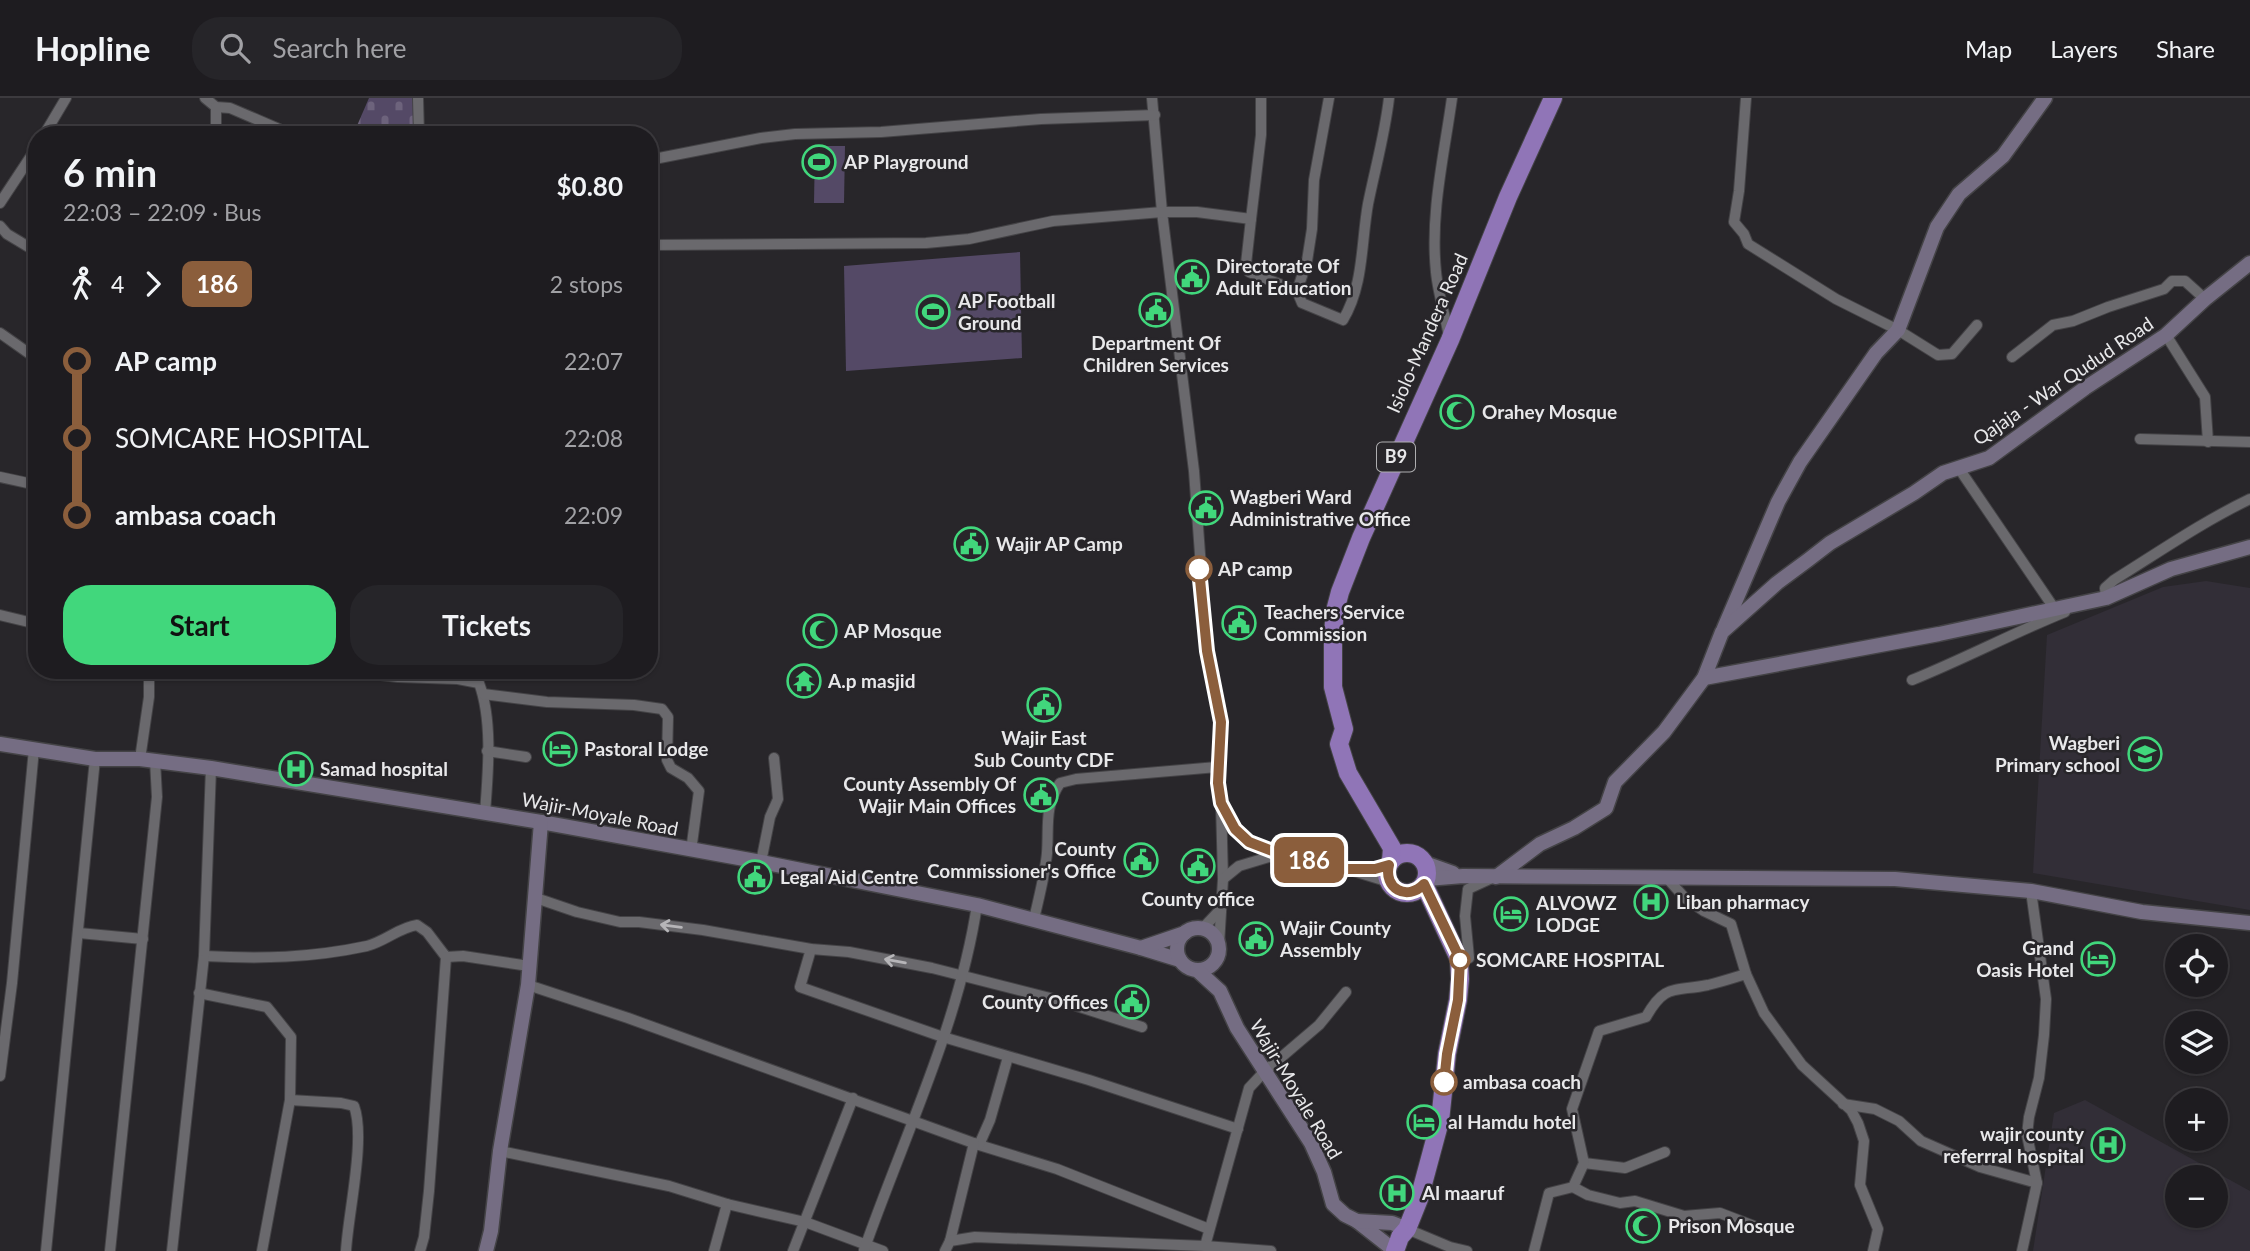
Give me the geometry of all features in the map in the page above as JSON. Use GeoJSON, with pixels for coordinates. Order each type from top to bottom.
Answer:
{"type":"FeatureCollection","features":[{"type":"Feature","properties":{"kind":"highway","name":"Isiolo-Mandera Road"},"geometry":{"type":"LineString","coordinates":[[1438,916],[1393,875],[1392,848],[1349,773],[1339,744],[1344,729],[1334,687],[1335,611],[1360,538],[1450,340],[1508,197],[1553,98]]}},
{"type":"Feature","properties":{"kind":"highway","name":"Isiolo-Mandera Road"},"geometry":{"type":"LineString","coordinates":[[1379,824],[1401,840],[1422,870],[1438,916],[1460,959],[1458,1000],[1447,1054],[1440,1121],[1428,1170],[1407,1230],[1400,1237],[1395,1251]]}},
{"type":"Feature","properties":{"kind":"highway"},"geometry":{"type":"LineString","coordinates":[[1400,854],[1422,870],[1416,892],[1393,875],[1400,854]]}},
{"type":"Feature","properties":{"kind":"street"},"geometry":{"type":"LineString","coordinates":[[49,126],[66,98]]}},
{"type":"Feature","properties":{"kind":"street"},"geometry":{"type":"LineString","coordinates":[[207,98],[216,107],[230,108],[272,126]]}},
{"type":"Feature","properties":{"kind":"street"},"geometry":{"type":"LineString","coordinates":[[418,98],[419,126]]}},
{"type":"Feature","properties":{"kind":"street"},"geometry":{"type":"LineString","coordinates":[[1152,98],[1162,212],[1194,471],[1207,651],[1221,722],[1217,767],[1223,879],[1218,952],[1220,991]]}},
{"type":"Feature","properties":{"kind":"street"},"geometry":{"type":"LineString","coordinates":[[1261,98],[1261,135],[1245,264],[1249,272],[1297,291]]}},
{"type":"Feature","properties":{"kind":"street"},"geometry":{"type":"LineString","coordinates":[[1329,98],[1314,180],[1312,229],[1297,291],[1302,303],[1343,320],[1350,308],[1361,265],[1368,207],[1385,133],[1389,98]]}},
{"type":"Feature","properties":{"kind":"street"},"geometry":{"type":"LineString","coordinates":[[1450,340],[1436,273],[1435,223],[1441,162],[1452,98]]}},
{"type":"Feature","properties":{"kind":"street"},"geometry":{"type":"LineString","coordinates":[[1746,98],[1734,222],[1748,244],[1836,299],[1898,330],[1938,355],[1952,354],[1977,325]]}},
{"type":"Feature","properties":{"kind":"street"},"geometry":{"type":"LineString","coordinates":[[1722,632],[1778,502],[1800,462],[1876,352],[1898,330],[1937,227],[1959,194],[2003,156],[2045,98]]}},
{"type":"Feature","properties":{"kind":"street"},"geometry":{"type":"LineString","coordinates":[[216,107],[216,126]]}},
{"type":"Feature","properties":{"kind":"street"},"geometry":{"type":"LineString","coordinates":[[658,158],[795,134],[881,132],[1041,119],[1155,115]]}},
{"type":"Feature","properties":{"kind":"street"},"geometry":{"type":"LineString","coordinates":[[0,203],[28,162]]}},
{"type":"Feature","properties":{"kind":"street"},"geometry":{"type":"LineString","coordinates":[[658,245],[926,243],[969,239],[1053,221],[1162,212],[1197,212],[1251,219]]}},
{"type":"Feature","properties":{"kind":"street"},"geometry":{"type":"LineString","coordinates":[[0,226],[7,234],[28,247]]}},
{"type":"Feature","properties":{"kind":"street","name":"Qajaja - War Qudud Road"},"geometry":{"type":"LineString","coordinates":[[1496,877],[1540,844],[1574,828],[1605,808],[1615,782],[1664,732],[1704,678],[1722,632],[1777,583],[1830,543],[1943,473],[1989,457],[2085,388],[2166,335],[2250,263]]}},
{"type":"Feature","properties":{"kind":"street"},"geometry":{"type":"LineString","coordinates":[[2012,356],[2053,325],[2073,321],[2164,289],[2172,281],[2185,281],[2205,299]]}},
{"type":"Feature","properties":{"kind":"street"},"geometry":{"type":"LineString","coordinates":[[0,333],[28,353]]}},
{"type":"Feature","properties":{"kind":"street"},"geometry":{"type":"LineString","coordinates":[[2166,335],[2205,397],[2208,442]]}},
{"type":"Feature","properties":{"kind":"street"},"geometry":{"type":"LineString","coordinates":[[2140,439],[2250,442]]}},
{"type":"Feature","properties":{"kind":"street"},"geometry":{"type":"LineString","coordinates":[[1958,467],[2053,608]]}},
{"type":"Feature","properties":{"kind":"street"},"geometry":{"type":"LineString","coordinates":[[0,477],[28,483]]}},
{"type":"Feature","properties":{"kind":"street"},"geometry":{"type":"LineString","coordinates":[[2104,598],[2105,588],[2114,580],[2211,518],[2250,499]]}},
{"type":"Feature","properties":{"kind":"street"},"geometry":{"type":"LineString","coordinates":[[1912,680],[2055,616],[2171,569],[2250,547]]}},
{"type":"Feature","properties":{"kind":"street"},"geometry":{"type":"LineString","coordinates":[[1704,678],[1938,634],[2104,598]]}},
{"type":"Feature","properties":{"kind":"street"},"geometry":{"type":"LineString","coordinates":[[0,615],[28,622]]}},
{"type":"Feature","properties":{"kind":"street"},"geometry":{"type":"LineString","coordinates":[[110,1251],[157,797],[147,760],[149,679]]}},
{"type":"Feature","properties":{"kind":"street"},"geometry":{"type":"LineString","coordinates":[[448,679],[479,683],[483,694],[487,751],[485,813]]}},
{"type":"Feature","properties":{"kind":"street"},"geometry":{"type":"LineString","coordinates":[[483,694],[547,702],[634,705],[662,709],[668,718],[667,760],[671,768],[688,778],[699,791],[691,851]]}},
{"type":"Feature","properties":{"kind":"street","name":"Wajir-Moyale Road"},"geometry":{"type":"LineString","coordinates":[[0,744],[95,759],[147,760],[211,768],[541,822],[761,862],[977,905],[1141,947],[1180,960]]}},
{"type":"Feature","properties":{"kind":"street"},"geometry":{"type":"LineString","coordinates":[[0,1076],[5,1007],[34,749]]}},
{"type":"Feature","properties":{"kind":"street"},"geometry":{"type":"LineString","coordinates":[[487,751],[526,757]]}},
{"type":"Feature","properties":{"kind":"street"},"geometry":{"type":"LineString","coordinates":[[761,862],[770,817],[778,799],[774,758]]}},
{"type":"Feature","properties":{"kind":"street"},"geometry":{"type":"LineString","coordinates":[[47,1251],[95,759]]}},
{"type":"Feature","properties":{"kind":"street"},"geometry":{"type":"LineString","coordinates":[[1034,919],[1045,870],[1049,807],[1053,793],[1060,783],[1076,779],[1217,767]]}},
{"type":"Feature","properties":{"kind":"street"},"geometry":{"type":"LineString","coordinates":[[172,1251],[204,956],[211,768]]}},
{"type":"Feature","properties":{"kind":"street"},"geometry":{"type":"LineString","coordinates":[[1221,803],[1235,829],[1249,842],[1280,854],[1347,869],[1393,875]]}},
{"type":"Feature","properties":{"kind":"street"},"geometry":{"type":"LineString","coordinates":[[486,1251],[528,985],[541,822]]}},
{"type":"Feature","properties":{"kind":"street"},"geometry":{"type":"LineString","coordinates":[[1223,879],[1239,866],[1280,854]]}},
{"type":"Feature","properties":{"kind":"street"},"geometry":{"type":"LineString","coordinates":[[1347,869],[1375,869],[1393,875]]}},
{"type":"Feature","properties":{"kind":"street"},"geometry":{"type":"LineString","coordinates":[[1422,870],[1463,876],[1496,877],[1895,879],[2031,891],[2142,912],[2250,923]]}},
{"type":"Feature","properties":{"kind":"street"},"geometry":{"type":"LineString","coordinates":[[1665,876],[1685,898],[1703,911],[1731,924],[1746,974],[1764,1013],[1802,1065],[1851,1110],[1864,1141],[1860,1185],[1878,1229],[1873,1251]]}},
{"type":"Feature","properties":{"kind":"street"},"geometry":{"type":"LineString","coordinates":[[1460,959],[1468,958],[1465,916],[1468,890],[1496,877]]}},
{"type":"Feature","properties":{"kind":"street"},"geometry":{"type":"LineString","coordinates":[[2022,1251],[2037,1183],[2027,1135],[2039,1078],[2046,999],[2031,891]]}},
{"type":"Feature","properties":{"kind":"street"},"geometry":{"type":"LineString","coordinates":[[536,898],[577,912],[620,922],[703,930],[811,949],[849,952],[932,968],[1058,1000],[1142,1027]]}},
{"type":"Feature","properties":{"kind":"street"},"geometry":{"type":"LineString","coordinates":[[865,1248],[943,1037],[972,940],[977,905]]}},
{"type":"Feature","properties":{"kind":"street"},"geometry":{"type":"LineString","coordinates":[[1203,928],[1221,909]]}},
{"type":"Feature","properties":{"kind":"street"},"geometry":{"type":"LineString","coordinates":[[204,956],[260,959],[320,955],[387,940],[417,925],[427,932],[446,957],[425,1237],[420,1251]]}},
{"type":"Feature","properties":{"kind":"street"},"geometry":{"type":"LineString","coordinates":[[1141,947],[1203,928],[1210,932],[1218,952]]}},
{"type":"Feature","properties":{"kind":"street"},"geometry":{"type":"LineString","coordinates":[[79,933],[143,939]]}},
{"type":"Feature","properties":{"kind":"street"},"geometry":{"type":"LineString","coordinates":[[1185,933],[1177,951],[1180,960],[1187,967],[1205,969],[1218,952]]}},
{"type":"Feature","properties":{"kind":"street"},"geometry":{"type":"LineString","coordinates":[[811,949],[800,987],[943,1037],[1089,1080],[1238,1129]]}},
{"type":"Feature","properties":{"kind":"street"},"geometry":{"type":"LineString","coordinates":[[446,957],[463,956],[529,966]]}},
{"type":"Feature","properties":{"kind":"street","name":"Wajir-Moyale Road"},"geometry":{"type":"LineString","coordinates":[[1197,970],[1220,991],[1237,1028],[1311,1143],[1324,1172],[1333,1205],[1395,1251]]}},
{"type":"Feature","properties":{"kind":"street"},"geometry":{"type":"LineString","coordinates":[[1573,1186],[1584,1163],[1572,1109],[1599,1031],[1646,1017],[1655,1001],[1671,989],[1707,985],[1746,974]]}},
{"type":"Feature","properties":{"kind":"street"},"geometry":{"type":"LineString","coordinates":[[528,985],[628,1018],[977,1144],[1057,1169],[1209,1228]]}},
{"type":"Feature","properties":{"kind":"street"},"geometry":{"type":"LineString","coordinates":[[1205,1246],[1249,1088],[1319,1025],[1346,992]]}},
{"type":"Feature","properties":{"kind":"street"},"geometry":{"type":"LineString","coordinates":[[199,993],[267,1007],[291,1037],[290,1100],[262,1251]]}},
{"type":"Feature","properties":{"kind":"street"},"geometry":{"type":"LineString","coordinates":[[947,1246],[977,1144],[990,1120],[1008,1057]]}},
{"type":"Feature","properties":{"kind":"street"},"geometry":{"type":"LineString","coordinates":[[793,1251],[853,1098]]}},
{"type":"Feature","properties":{"kind":"street"},"geometry":{"type":"LineString","coordinates":[[290,1100],[354,1106],[357,1152],[346,1251]]}},
{"type":"Feature","properties":{"kind":"street"},"geometry":{"type":"LineString","coordinates":[[1842,1104],[1875,1109],[1899,1121],[1921,1141],[1980,1167],[2037,1183]]}},
{"type":"Feature","properties":{"kind":"street"},"geometry":{"type":"LineString","coordinates":[[500,1151],[669,1186],[727,1204],[805,1222],[865,1248],[883,1251]]}},
{"type":"Feature","properties":{"kind":"street"},"geometry":{"type":"LineString","coordinates":[[1584,1163],[1625,1168],[1665,1152]]}},
{"type":"Feature","properties":{"kind":"street"},"geometry":{"type":"LineString","coordinates":[[1534,1251],[1549,1193],[1573,1186],[1588,1195],[1620,1203],[1635,1202],[1684,1216],[1720,1213],[1754,1226]]}},
{"type":"Feature","properties":{"kind":"street"},"geometry":{"type":"LineString","coordinates":[[714,1251],[727,1204]]}},
{"type":"Feature","properties":{"kind":"street"},"geometry":{"type":"LineString","coordinates":[[1357,1221],[1392,1223],[1450,1247],[1467,1251]]}},
{"type":"Feature","properties":{"kind":"street"},"geometry":{"type":"LineString","coordinates":[[947,1246],[975,1237],[1271,1251]]}},
{"type":"Feature","properties":{"kind":"shaded area","name":"Wagberi Primary school"},"geometry":{"type":"Polygon","coordinates":[[[2206,581],[2250,588],[2250,910],[2033,873],[2047,635],[2163,587],[2206,581]]]}},
{"type":"Feature","properties":{"kind":"shaded area","name":"wajir county referrral hospital"},"geometry":{"type":"Polygon","coordinates":[[[2085,1100],[2165,1144],[2165,1151],[2177,1151],[2203,1165],[2165,1165],[2165,1228],[2228,1228],[2228,1179],[2250,1191],[2250,1251],[2033,1251],[2054,1113],[2085,1100]]]}},
{"type":"Feature","properties":{"kind":"green space"},"geometry":{"type":"Polygon","coordinates":[[[369,98],[413,98],[414,126],[357,126],[369,98]]]}},
{"type":"Feature","properties":{"kind":"green space"},"geometry":{"type":"Polygon","coordinates":[[[815,146],[845,146],[844,203],[814,203],[815,146]]]}},
{"type":"Feature","properties":{"kind":"green space","name":"AP Football Ground"},"geometry":{"type":"Polygon","coordinates":[[[1020,252],[1022,358],[846,371],[844,266],[1020,252]]]}},
{"type":"Feature","properties":{"kind":"bus line","name":"186"},"geometry":{"type":"LineString","coordinates":[[1199,569],[1207,651],[1221,722],[1217,767],[1221,803],[1235,829],[1249,842],[1280,854],[1347,869],[1375,869],[1389,865],[1389,883],[1404,893],[1416,892],[1424,884],[1460,959],[1458,1000],[1444,1082]]}},
{"type":"Feature","properties":{"kind":"place","name":"AP Playground"},"geometry":{"type":"Point","coordinates":[819,162]}},
{"type":"Feature","properties":{"kind":"place","name":"Directorate Of Adult Education"},"geometry":{"type":"Point","coordinates":[1192,277]}},
{"type":"Feature","properties":{"kind":"place","name":"Department Of Children Services"},"geometry":{"type":"Point","coordinates":[1156,310]}},
{"type":"Feature","properties":{"kind":"place","name":"AP Football Ground"},"geometry":{"type":"Point","coordinates":[933,312]}},
{"type":"Feature","properties":{"kind":"place","name":"Orahey Mosque"},"geometry":{"type":"Point","coordinates":[1457,412]}},
{"type":"Feature","properties":{"kind":"place","name":"Wagberi Ward Administrative Office"},"geometry":{"type":"Point","coordinates":[1206,508]}},
{"type":"Feature","properties":{"kind":"place","name":"Wajir AP Camp"},"geometry":{"type":"Point","coordinates":[971,544]}},
{"type":"Feature","properties":{"kind":"place","name":"AP camp"},"geometry":{"type":"Point","coordinates":[1199,569]}},
{"type":"Feature","properties":{"kind":"place","name":"Teachers Service Commission"},"geometry":{"type":"Point","coordinates":[1239,623]}},
{"type":"Feature","properties":{"kind":"place","name":"AP Mosque"},"geometry":{"type":"Point","coordinates":[820,631]}},
{"type":"Feature","properties":{"kind":"place","name":"A.p masjid"},"geometry":{"type":"Point","coordinates":[804,681]}},
{"type":"Feature","properties":{"kind":"place","name":"Wajir East Sub County CDF"},"geometry":{"type":"Point","coordinates":[1044,705]}},
{"type":"Feature","properties":{"kind":"place","name":"Pastoral Lodge"},"geometry":{"type":"Point","coordinates":[560,749]}},
{"type":"Feature","properties":{"kind":"place","name":"Wagberi Primary school"},"geometry":{"type":"Point","coordinates":[2145,754]}},
{"type":"Feature","properties":{"kind":"place","name":"Samad hospital"},"geometry":{"type":"Point","coordinates":[296,769]}},
{"type":"Feature","properties":{"kind":"place","name":"County Assembly Of Wajir Main Offices"},"geometry":{"type":"Point","coordinates":[1041,795]}},
{"type":"Feature","properties":{"kind":"place","name":"County Commissioner's Office"},"geometry":{"type":"Point","coordinates":[1141,860]}},
{"type":"Feature","properties":{"kind":"place","name":"County office"},"geometry":{"type":"Point","coordinates":[1198,866]}},
{"type":"Feature","properties":{"kind":"place","name":"Legal Aid Centre"},"geometry":{"type":"Point","coordinates":[755,877]}},
{"type":"Feature","properties":{"kind":"place","name":"Liban pharmacy"},"geometry":{"type":"Point","coordinates":[1651,902]}},
{"type":"Feature","properties":{"kind":"place","name":"ALVOWZ LODGE"},"geometry":{"type":"Point","coordinates":[1511,914]}},
{"type":"Feature","properties":{"kind":"place","name":"Wajir County Assembly"},"geometry":{"type":"Point","coordinates":[1256,939]}},
{"type":"Feature","properties":{"kind":"place","name":"Grand Oasis Hotel"},"geometry":{"type":"Point","coordinates":[2098,959]}},
{"type":"Feature","properties":{"kind":"place","name":"SOMCARE HOSPITAL"},"geometry":{"type":"Point","coordinates":[1460,960]}},
{"type":"Feature","properties":{"kind":"place","name":"County Offices"},"geometry":{"type":"Point","coordinates":[1132,1002]}},
{"type":"Feature","properties":{"kind":"place","name":"ambasa coach"},"geometry":{"type":"Point","coordinates":[1444,1082]}},
{"type":"Feature","properties":{"kind":"place","name":"al Hamdu hotel"},"geometry":{"type":"Point","coordinates":[1424,1122]}},
{"type":"Feature","properties":{"kind":"place","name":"wajir county referrral hospital"},"geometry":{"type":"Point","coordinates":[2108,1145]}},
{"type":"Feature","properties":{"kind":"place","name":"Al maaruf"},"geometry":{"type":"Point","coordinates":[1397,1193]}},
{"type":"Feature","properties":{"kind":"place","name":"Prison Mosque"},"geometry":{"type":"Point","coordinates":[1643,1226]}}]}
